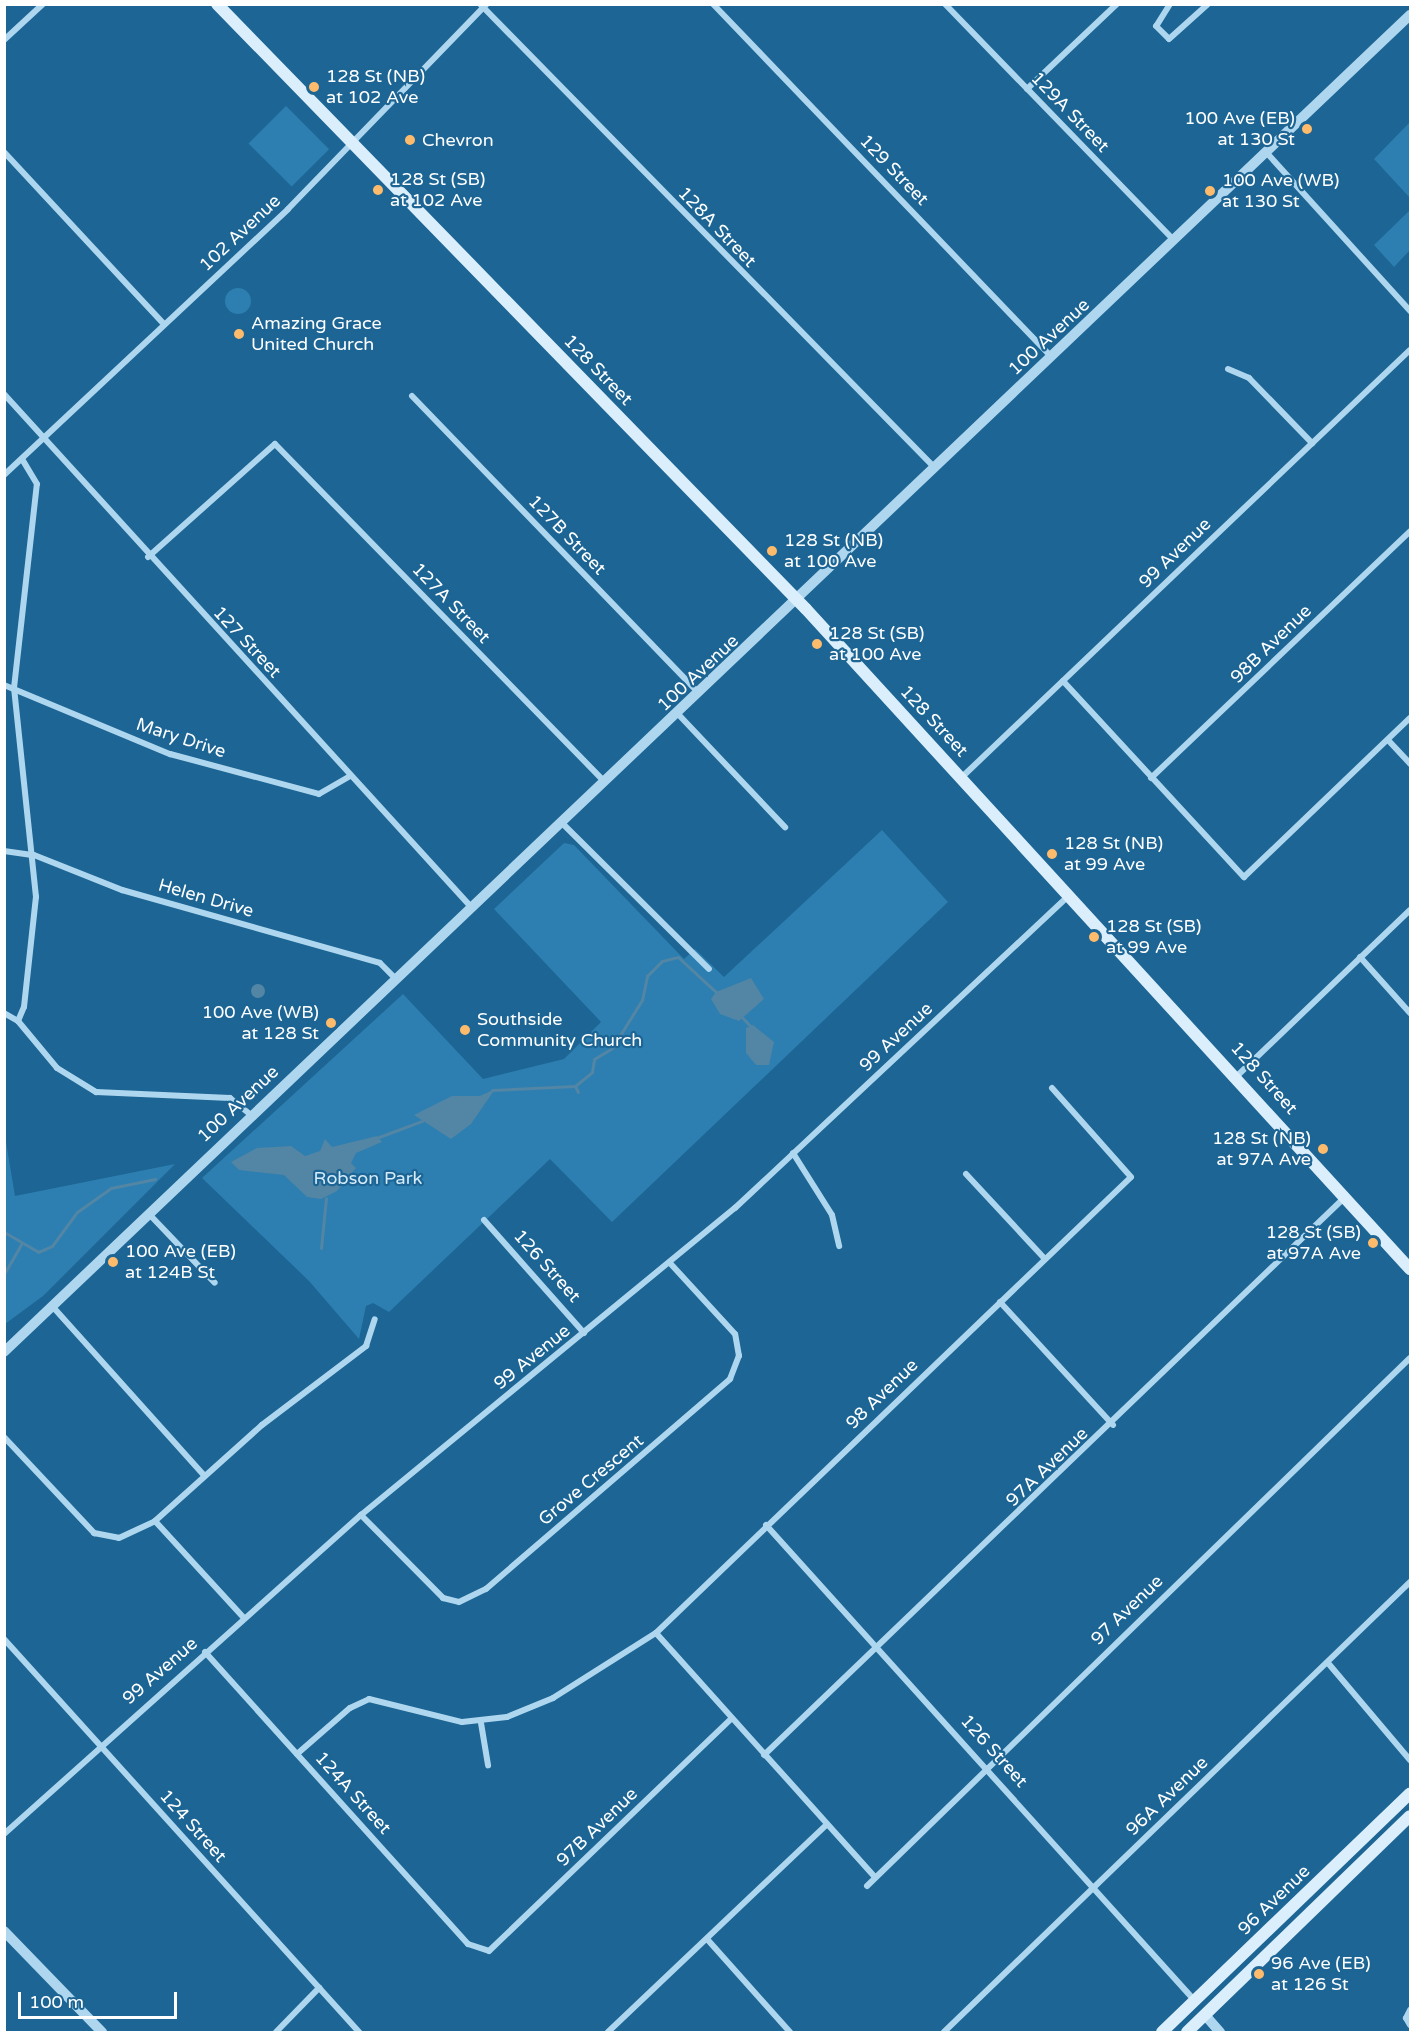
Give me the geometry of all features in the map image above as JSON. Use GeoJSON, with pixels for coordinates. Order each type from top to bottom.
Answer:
{"type":"FeatureCollection","features":[{"type":"Feature","properties":{"kind":"main road","name":"128 Street"},"geometry":{"type":"LineString","coordinates":[[217,4],[798,601],[1238,1075],[1410,1269]]}},
{"type":"Feature","properties":{"kind":"main road","name":"96 Avenue"},"geometry":{"type":"LineString","coordinates":[[1162,2032],[1410,1793]]}},
{"type":"Feature","properties":{"kind":"main road","name":"96 Avenue"},"geometry":{"type":"LineString","coordinates":[[1187,2032],[1410,1816]]}},
{"type":"Feature","properties":{"kind":"main road"},"geometry":{"type":"LineString","coordinates":[[1205,2015],[1214,1982]]}},
{"type":"Feature","properties":{"kind":"street"},"geometry":{"type":"LineString","coordinates":[[4,40],[43,4]]}},
{"type":"Feature","properties":{"kind":"street","name":"129 Street"},"geometry":{"type":"LineString","coordinates":[[713,4],[1052,357]]}},
{"type":"Feature","properties":{"kind":"street","name":"129A Street"},"geometry":{"type":"LineString","coordinates":[[945,4],[1174,240]]}},
{"type":"Feature","properties":{"kind":"street"},"geometry":{"type":"LineString","coordinates":[[1027,88],[1117,4]]}},
{"type":"Feature","properties":{"kind":"street"},"geometry":{"type":"LineString","coordinates":[[1170,4],[1156,26],[1169,39],[1208,4]]}},
{"type":"Feature","properties":{"kind":"street","name":"102 Avenue"},"geometry":{"type":"LineString","coordinates":[[4,475],[352,143],[484,6]]}},
{"type":"Feature","properties":{"kind":"street","name":"128A Street"},"geometry":{"type":"LineString","coordinates":[[484,6],[935,468]]}},
{"type":"Feature","properties":{"kind":"street","name":"100 Avenue"},"geometry":{"type":"LineString","coordinates":[[4,1352],[251,1114],[798,601],[1410,15]]}},
{"type":"Feature","properties":{"kind":"street"},"geometry":{"type":"LineString","coordinates":[[4,152],[164,324]]}},
{"type":"Feature","properties":{"kind":"street"},"geometry":{"type":"LineString","coordinates":[[1266,152],[1410,311]]}},
{"type":"Feature","properties":{"kind":"street","name":"99 Avenue"},"geometry":{"type":"LineString","coordinates":[[961,778],[1410,350]]}},
{"type":"Feature","properties":{"kind":"street"},"geometry":{"type":"LineString","coordinates":[[1228,369],[1250,378],[1312,443]]}},
{"type":"Feature","properties":{"kind":"street","name":"127 Street"},"geometry":{"type":"LineString","coordinates":[[4,394],[45,436],[148,557],[472,908]]}},
{"type":"Feature","properties":{"kind":"street","name":"127B Street"},"geometry":{"type":"LineString","coordinates":[[412,396],[700,694]]}},
{"type":"Feature","properties":{"kind":"street","name":"127A Street"},"geometry":{"type":"LineString","coordinates":[[148,557],[275,444],[605,782]]}},
{"type":"Feature","properties":{"kind":"street"},"geometry":{"type":"LineString","coordinates":[[18,1020],[24,1007],[36,897],[34,855],[14,688],[36,484],[21,459]]}},
{"type":"Feature","properties":{"kind":"street","name":"98B Avenue"},"geometry":{"type":"LineString","coordinates":[[1151,778],[1410,531]]}},
{"type":"Feature","properties":{"kind":"street"},"geometry":{"type":"LineString","coordinates":[[1063,681],[1244,878],[1410,718]]}},
{"type":"Feature","properties":{"kind":"street","name":"Mary Drive"},"geometry":{"type":"LineString","coordinates":[[4,685],[170,754],[319,794],[350,776]]}},
{"type":"Feature","properties":{"kind":"street"},"geometry":{"type":"LineString","coordinates":[[678,714],[785,827]]}},
{"type":"Feature","properties":{"kind":"street"},"geometry":{"type":"LineString","coordinates":[[1388,740],[1410,764]]}},
{"type":"Feature","properties":{"kind":"street"},"geometry":{"type":"LineString","coordinates":[[562,823],[709,969]]}},
{"type":"Feature","properties":{"kind":"street","name":"Helen Drive"},"geometry":{"type":"LineString","coordinates":[[4,851],[34,855],[122,890],[380,963],[396,979]]}},
{"type":"Feature","properties":{"kind":"street","name":"99 Avenue"},"geometry":{"type":"LineString","coordinates":[[4,1833],[99,1743],[361,1515],[670,1263],[793,1154],[1070,894]]}},
{"type":"Feature","properties":{"kind":"street"},"geometry":{"type":"LineString","coordinates":[[1238,1075],[1410,910]]}},
{"type":"Feature","properties":{"kind":"street"},"geometry":{"type":"LineString","coordinates":[[1360,957],[1410,1013]]}},
{"type":"Feature","properties":{"kind":"street"},"geometry":{"type":"LineString","coordinates":[[4,1013],[18,1020],[57,1068],[96,1092],[230,1098],[251,1114]]}},
{"type":"Feature","properties":{"kind":"street","name":"98 Avenue"},"geometry":{"type":"LineString","coordinates":[[481,1723],[553,1698],[656,1634],[766,1525],[1131,1177],[1052,1088]]}},
{"type":"Feature","properties":{"kind":"street"},"geometry":{"type":"LineString","coordinates":[[793,1154],[832,1215],[839,1246]]}},
{"type":"Feature","properties":{"kind":"street"},"geometry":{"type":"LineString","coordinates":[[966,1174],[1045,1258]]}},
{"type":"Feature","properties":{"kind":"street","name":"97A Avenue"},"geometry":{"type":"LineString","coordinates":[[764,1755],[1113,1425],[1345,1197]]}},
{"type":"Feature","properties":{"kind":"street"},"geometry":{"type":"LineString","coordinates":[[149,1213],[214,1283]]}},
{"type":"Feature","properties":{"kind":"street","name":"126 Street"},"geometry":{"type":"LineString","coordinates":[[484,1220],[584,1333]]}},
{"type":"Feature","properties":{"kind":"street","name":"Grove Crescent"},"geometry":{"type":"LineString","coordinates":[[361,1515],[443,1598],[459,1602],[486,1589],[730,1378],[739,1356],[735,1334],[670,1263]]}},
{"type":"Feature","properties":{"kind":"street"},"geometry":{"type":"LineString","coordinates":[[1000,1302],[1113,1425]]}},
{"type":"Feature","properties":{"kind":"street"},"geometry":{"type":"LineString","coordinates":[[53,1307],[204,1475]]}},
{"type":"Feature","properties":{"kind":"street"},"geometry":{"type":"LineString","coordinates":[[4,1437],[94,1533],[119,1538],[155,1521],[204,1475],[366,1346],[375,1319]]}},
{"type":"Feature","properties":{"kind":"street","name":"97 Avenue"},"geometry":{"type":"LineString","coordinates":[[867,1886],[874,1876],[1410,1358]]}},
{"type":"Feature","properties":{"kind":"street"},"geometry":{"type":"LineString","coordinates":[[155,1521],[243,1617]]}},
{"type":"Feature","properties":{"kind":"street","name":"126 Street"},"geometry":{"type":"LineString","coordinates":[[766,1525],[1095,1886],[1195,2001]]}},
{"type":"Feature","properties":{"kind":"street","name":"96A Avenue"},"geometry":{"type":"LineString","coordinates":[[944,2032],[1410,1582]]}},
{"type":"Feature","properties":{"kind":"street"},"geometry":{"type":"LineString","coordinates":[[656,1634],[874,1876]]}},
{"type":"Feature","properties":{"kind":"street","name":"124 Street"},"geometry":{"type":"LineString","coordinates":[[4,1639],[359,2032]]}},
{"type":"Feature","properties":{"kind":"street","name":"124A Street"},"geometry":{"type":"LineString","coordinates":[[205,1652],[468,1944],[482,1949]]}},
{"type":"Feature","properties":{"kind":"street"},"geometry":{"type":"LineString","coordinates":[[1328,1663],[1410,1760]]}},
{"type":"Feature","properties":{"kind":"street"},"geometry":{"type":"LineString","coordinates":[[297,1754],[350,1708],[369,1700],[440,1719],[481,1723],[488,1765]]}},
{"type":"Feature","properties":{"kind":"street","name":"97B Avenue"},"geometry":{"type":"LineString","coordinates":[[482,1949],[489,1951],[731,1719]]}},
{"type":"Feature","properties":{"kind":"street"},"geometry":{"type":"LineString","coordinates":[[608,2032],[826,1825]]}},
{"type":"Feature","properties":{"kind":"street"},"geometry":{"type":"LineString","coordinates":[[4,1931],[102,2032]]}},
{"type":"Feature","properties":{"kind":"street"},"geometry":{"type":"LineString","coordinates":[[706,1939],[790,2032]]}},
{"type":"Feature","properties":{"kind":"street"},"geometry":{"type":"LineString","coordinates":[[276,2032],[319,1988]]}},
{"type":"Feature","properties":{"kind":"street"},"geometry":{"type":"LineString","coordinates":[[1410,2010],[1406,2018],[1410,2025]]}},
{"type":"Feature","properties":{"kind":"street"},"geometry":{"type":"LineString","coordinates":[[1205,2015],[1220,2032]]}},
{"type":"Feature","properties":{"kind":"green space"},"geometry":{"type":"Polygon","coordinates":[[[286,106],[329,149],[292,187],[249,143],[286,106]]]}},
{"type":"Feature","properties":{"kind":"green space"},"geometry":{"type":"Polygon","coordinates":[[[1410,122],[1410,198],[1374,159],[1410,122]]]}},
{"type":"Feature","properties":{"kind":"green space"},"geometry":{"type":"Polygon","coordinates":[[[1410,210],[1410,250],[1394,267],[1374,245],[1410,210]]]}},
{"type":"Feature","properties":{"kind":"green space"},"geometry":{"type":"Polygon","coordinates":[[[238,288],[247,292],[251,301],[247,310],[238,314],[229,310],[225,301],[229,292],[238,288]]]}},
{"type":"Feature","properties":{"kind":"green space","name":"Robson Park"},"geometry":{"type":"Polygon","coordinates":[[[882,830],[948,902],[612,1222],[550,1159],[389,1312],[373,1303],[366,1306],[359,1339],[309,1281],[202,1178],[403,994],[483,1079],[564,1059],[601,1022],[494,909],[564,843],[574,845],[684,959],[695,949],[724,977],[882,830]]]}},
{"type":"Feature","properties":{"kind":"green space"},"geometry":{"type":"Polygon","coordinates":[[[4,1130],[15,1196],[175,1164],[43,1296],[5,1324],[4,1130]]]}},
{"type":"Feature","properties":{"kind":"shaded area"},"geometry":{"type":"Polygon","coordinates":[[[751,978],[764,999],[739,1021],[720,1014],[711,999],[716,992],[751,978]]]}},
{"type":"Feature","properties":{"kind":"shaded area"},"geometry":{"type":"Polygon","coordinates":[[[255,984],[261,984],[265,991],[261,998],[255,998],[251,994],[251,988],[255,984]]]}},
{"type":"Feature","properties":{"kind":"shaded area"},"geometry":{"type":"Polygon","coordinates":[[[753,1025],[774,1042],[769,1065],[756,1065],[746,1053],[746,1028],[753,1025]]]}},
{"type":"Feature","properties":{"kind":"shaded area"},"geometry":{"type":"Polygon","coordinates":[[[495,1089],[471,1124],[451,1139],[414,1115],[452,1096],[480,1096],[495,1089]]]}},
{"type":"Feature","properties":{"kind":"shaded area"},"geometry":{"type":"Polygon","coordinates":[[[377,1136],[382,1142],[356,1153],[351,1163],[356,1168],[337,1191],[321,1199],[307,1197],[284,1175],[239,1170],[231,1162],[257,1148],[291,1146],[305,1156],[320,1151],[325,1139],[332,1147],[377,1136]]]}},
{"type":"Feature","properties":{"kind":"waterway"},"geometry":{"type":"LineString","coordinates":[[578,1092],[575,1086],[592,1072],[594,1059],[612,1048],[642,1000],[647,976],[662,961],[678,957],[718,994]]}},
{"type":"Feature","properties":{"kind":"waterway"},"geometry":{"type":"LineString","coordinates":[[740,1015],[752,1028]]}},
{"type":"Feature","properties":{"kind":"waterway"},"geometry":{"type":"LineString","coordinates":[[492,1090],[575,1086]]}},
{"type":"Feature","properties":{"kind":"waterway"},"geometry":{"type":"LineString","coordinates":[[379,1137],[422,1121]]}},
{"type":"Feature","properties":{"kind":"waterway"},"geometry":{"type":"LineString","coordinates":[[4,1232],[38,1252],[52,1246],[77,1212],[111,1188],[155,1179]]}},
{"type":"Feature","properties":{"kind":"waterway"},"geometry":{"type":"LineString","coordinates":[[321,1248],[326,1198]]}},
{"type":"Feature","properties":{"kind":"waterway"},"geometry":{"type":"LineString","coordinates":[[4,1274],[22,1243]]}},
{"type":"Feature","properties":{"kind":"place","name":"128 St (NB) at 102 Ave"},"geometry":{"type":"Point","coordinates":[314,87]}},
{"type":"Feature","properties":{"kind":"place","name":"100 Ave (EB) at 130 St"},"geometry":{"type":"Point","coordinates":[1307,129]}},
{"type":"Feature","properties":{"kind":"place","name":"Chevron"},"geometry":{"type":"Point","coordinates":[410,140]}},
{"type":"Feature","properties":{"kind":"place","name":"128 St (SB) at 102 Ave"},"geometry":{"type":"Point","coordinates":[378,190]}},
{"type":"Feature","properties":{"kind":"place","name":"100 Ave (WB) at 130 St"},"geometry":{"type":"Point","coordinates":[1210,191]}},
{"type":"Feature","properties":{"kind":"place","name":"Amazing Grace United Church"},"geometry":{"type":"Point","coordinates":[239,334]}},
{"type":"Feature","properties":{"kind":"place","name":"128 St (NB) at 100 Ave"},"geometry":{"type":"Point","coordinates":[772,551]}},
{"type":"Feature","properties":{"kind":"place","name":"128 St (SB) at 100 Ave"},"geometry":{"type":"Point","coordinates":[817,644]}},
{"type":"Feature","properties":{"kind":"place","name":"128 St (NB) at 99 Ave"},"geometry":{"type":"Point","coordinates":[1052,854]}},
{"type":"Feature","properties":{"kind":"place","name":"128 St (SB) at 99 Ave"},"geometry":{"type":"Point","coordinates":[1094,937]}},
{"type":"Feature","properties":{"kind":"place","name":"100 Ave (WB) at 128 St"},"geometry":{"type":"Point","coordinates":[331,1023]}},
{"type":"Feature","properties":{"kind":"place","name":"Southside Community Church"},"geometry":{"type":"Point","coordinates":[465,1030]}},
{"type":"Feature","properties":{"kind":"place","name":"128 St (NB) at 97A Ave"},"geometry":{"type":"Point","coordinates":[1323,1149]}},
{"type":"Feature","properties":{"kind":"place","name":"128 St (SB) at 97A Ave"},"geometry":{"type":"Point","coordinates":[1373,1243]}},
{"type":"Feature","properties":{"kind":"place","name":"100 Ave (EB) at 124B St"},"geometry":{"type":"Point","coordinates":[113,1262]}},
{"type":"Feature","properties":{"kind":"place","name":"96 Ave (EB) at 126 St"},"geometry":{"type":"Point","coordinates":[1259,1974]}}]}
